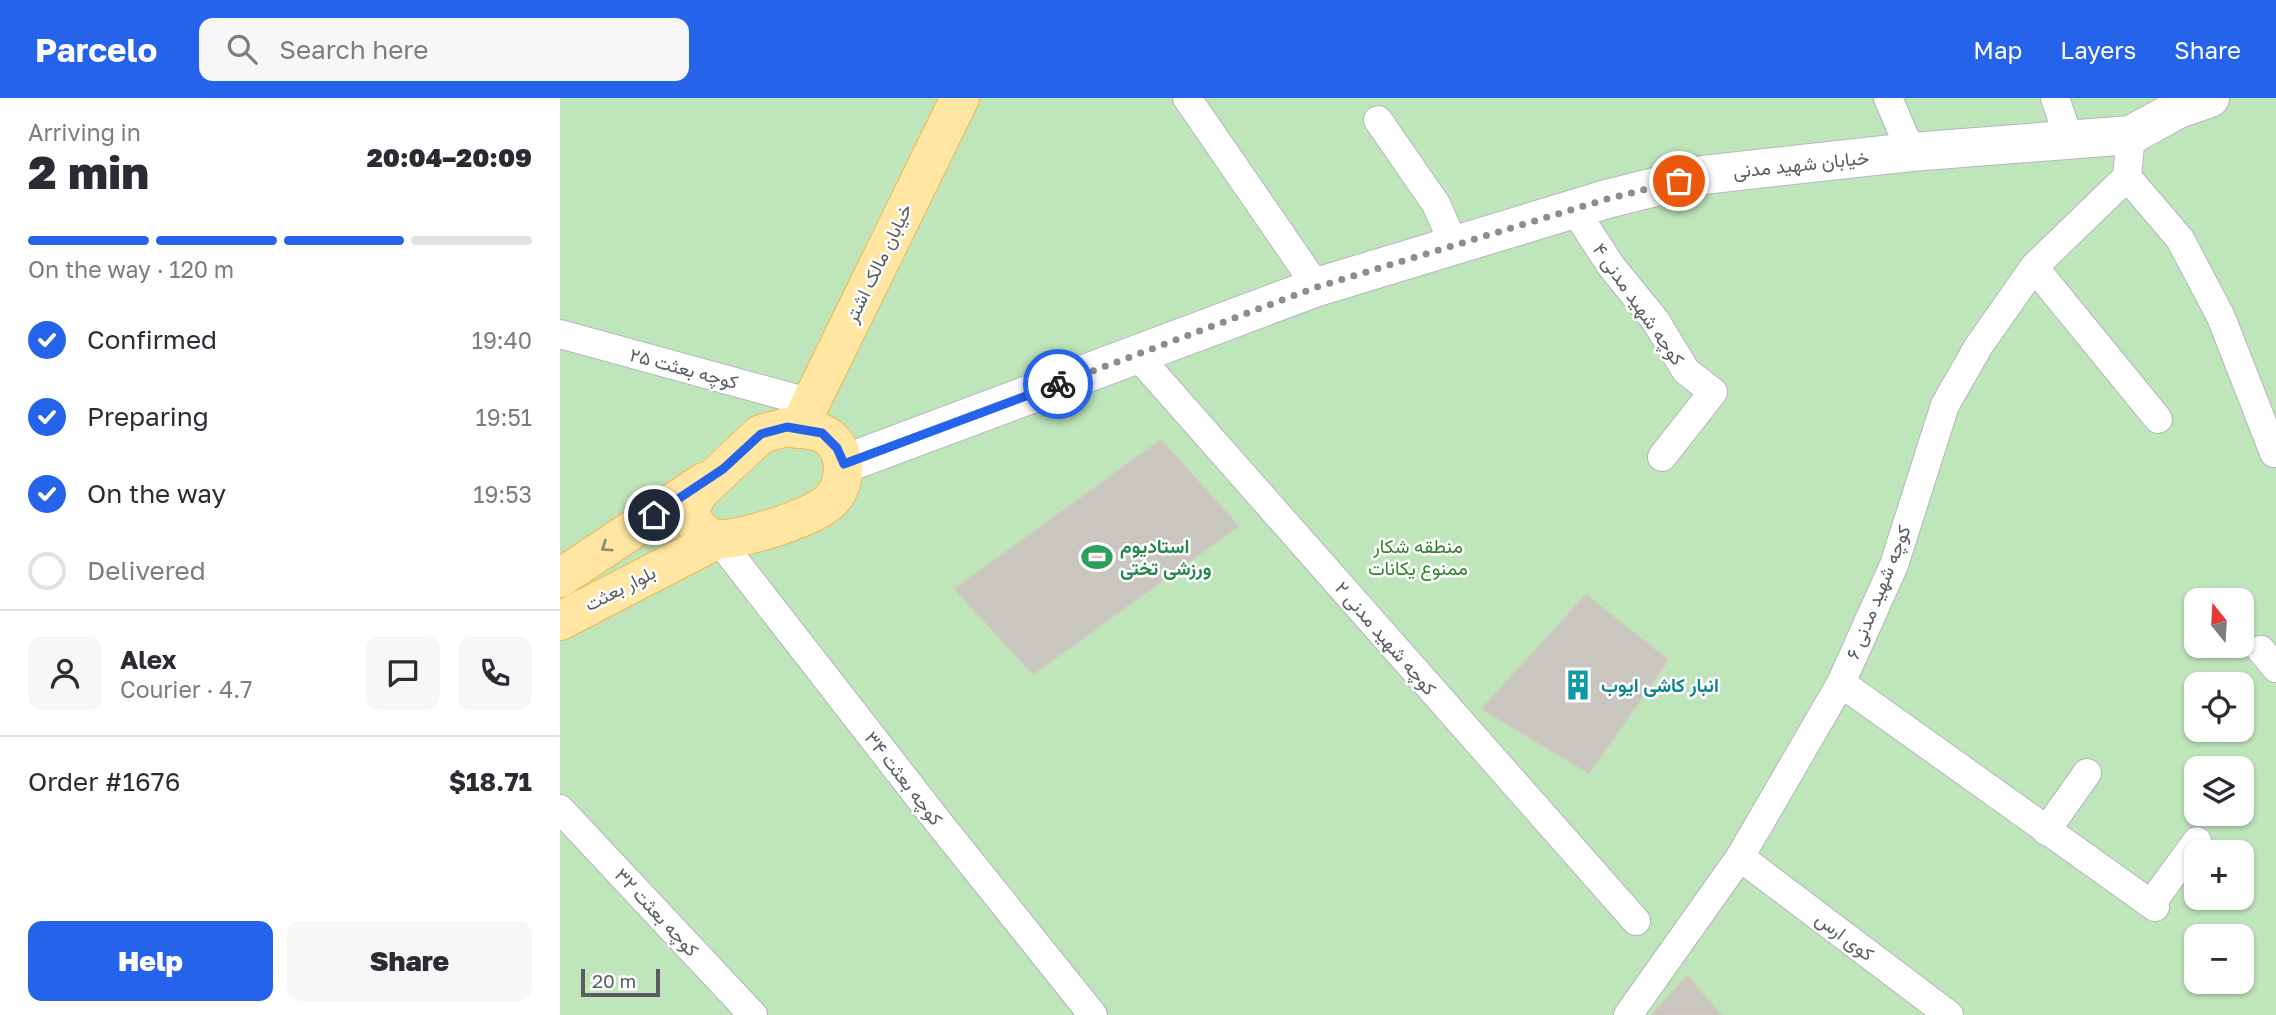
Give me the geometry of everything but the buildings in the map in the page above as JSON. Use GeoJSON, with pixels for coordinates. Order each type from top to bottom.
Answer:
{"type":"FeatureCollection","features":[{"type":"Feature","properties":{"kind":"main road","name":"خیابان مالک اشتر"},"geometry":{"type":"LineString","coordinates":[[803,415],[960,98]]}},
{"type":"Feature","properties":{"kind":"main road","name":"خیابان شهید مدنی"},"geometry":{"type":"LineString","coordinates":[[844,464],[1317,287],[1574,209],[1703,175],[1911,152],[2131,135],[2188,102]]}},
{"type":"Feature","properties":{"kind":"main road"},"geometry":{"type":"LineString","coordinates":[[718,539],[704,533],[689,511],[699,492],[761,434],[787,427],[803,415],[837,448],[844,464]]}},
{"type":"Feature","properties":{"kind":"main road","name":"بلوار بعثت"},"geometry":{"type":"LineString","coordinates":[[560,621],[718,539],[748,534],[800,517],[830,502],[843,482],[844,464]]}},
{"type":"Feature","properties":{"kind":"main road","name":"بلوار بعثت"},"geometry":{"type":"LineString","coordinates":[[560,578],[723,469]]}},
{"type":"Feature","properties":{"kind":"street"},"geometry":{"type":"LineString","coordinates":[[1187,98],[1317,287]]}},
{"type":"Feature","properties":{"kind":"street"},"geometry":{"type":"LineString","coordinates":[[1888,98],[1911,152]]}},
{"type":"Feature","properties":{"kind":"street"},"geometry":{"type":"LineString","coordinates":[[2055,98],[2069,139]]}},
{"type":"Feature","properties":{"kind":"street"},"geometry":{"type":"LineString","coordinates":[[1378,120],[1436,204],[1454,245]]}},
{"type":"Feature","properties":{"kind":"street"},"geometry":{"type":"LineString","coordinates":[[2131,135],[2127,177],[2180,239],[2221,317],[2274,453]]}},
{"type":"Feature","properties":{"kind":"street","name":"کوچه شهید مدنی ۶"},"geometry":{"type":"LineString","coordinates":[[1628,1015],[1740,857],[1841,683],[1894,565],[1945,405],[1978,347],[2034,267],[2127,177]]}},
{"type":"Feature","properties":{"kind":"street","name":"کوچه شهید مدنی ۴"},"geometry":{"type":"LineString","coordinates":[[1574,209],[1611,266],[1655,320],[1686,370],[1713,393],[1662,457]]}},
{"type":"Feature","properties":{"kind":"street"},"geometry":{"type":"LineString","coordinates":[[2034,267],[2158,419]]}},
{"type":"Feature","properties":{"kind":"street","name":"کوچه بعثت ۲۵"},"geometry":{"type":"LineString","coordinates":[[560,334],[803,415]]}},
{"type":"Feature","properties":{"kind":"street","name":"کوچه شهید مدنی ۲"},"geometry":{"type":"LineString","coordinates":[[1136,354],[1636,921]]}},
{"type":"Feature","properties":{"kind":"street","name":"کوچه بعثت ۳۴"},"geometry":{"type":"LineString","coordinates":[[718,539],[930,812],[1093,1015]]}},
{"type":"Feature","properties":{"kind":"street"},"geometry":{"type":"LineString","coordinates":[[1841,683],[2153,905],[2184,860]]}},
{"type":"Feature","properties":{"kind":"street"},"geometry":{"type":"LineString","coordinates":[[2046,831],[2087,773]]}},
{"type":"Feature","properties":{"kind":"street","name":"کوچه بعثت ۳۲"},"geometry":{"type":"LineString","coordinates":[[560,809],[753,1015]]}},
{"type":"Feature","properties":{"kind":"street","name":"کوی ارس"},"geometry":{"type":"LineString","coordinates":[[1740,857],[1949,1015]]}},
{"type":"Feature","properties":{"kind":"green space","name":"منطقه شکار ممنوع یکانات"},"geometry":{"type":"Polygon","coordinates":[[[560,98],[2276,98],[2276,1015],[560,1015],[560,98]]]}},
{"type":"Feature","properties":{"kind":"way so far"},"geometry":{"type":"LineString","coordinates":[[1058,384],[1317,287],[1607,199],[1679,181]]}},
{"type":"Feature","properties":{"kind":"place","name":"استادیوم ورزشی تختی"},"geometry":{"type":"Point","coordinates":[1097,557]}},
{"type":"Feature","properties":{"kind":"place","name":"انبار کاشی ایوب"},"geometry":{"type":"Point","coordinates":[1578,685]}},
{"type":"Feature","properties":{"kind":"route"},"geometry":{"type":"LineString","coordinates":[[654,515],[723,469],[761,434],[787,427],[822,433],[837,448],[844,464],[1058,384]]}}]}
